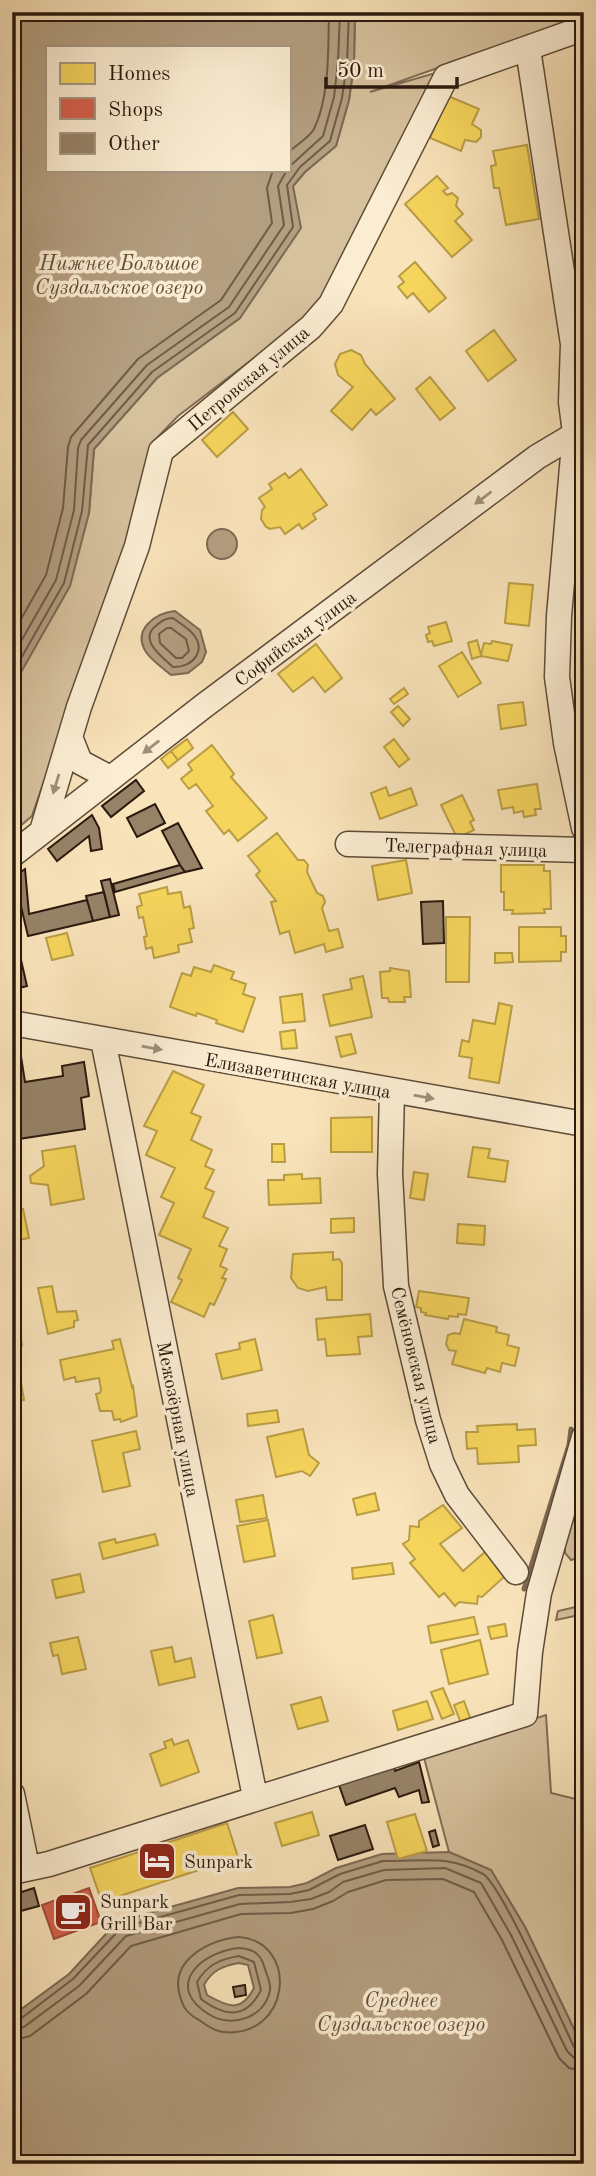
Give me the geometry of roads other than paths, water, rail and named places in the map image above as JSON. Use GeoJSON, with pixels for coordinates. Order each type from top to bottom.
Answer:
{"type":"FeatureCollection","features":[{"type":"Feature","properties":{"kind":"street","name":"Петровская улица"},"geometry":{"type":"LineString","coordinates":[[42,831],[70,737],[136,546],[161,451],[311,327],[331,304],[446,77],[584,28]]}},
{"type":"Feature","properties":{"kind":"street"},"geometry":{"type":"LineString","coordinates":[[528,49],[573,344],[571,402],[579,431],[558,616],[557,677],[566,743],[584,828]]}},
{"type":"Feature","properties":{"kind":"street","name":"Софийская улица"},"geometry":{"type":"LineString","coordinates":[[12,855],[315,622],[537,457],[579,431]]}},
{"type":"Feature","properties":{"kind":"street"},"geometry":{"type":"LineString","coordinates":[[70,737],[80,762],[110,778]]}},
{"type":"Feature","properties":{"kind":"street","name":"Телеграфная улица"},"geometry":{"type":"LineString","coordinates":[[348,844],[584,850]]}},
{"type":"Feature","properties":{"kind":"street","name":"Елизаветинская улица"},"geometry":{"type":"LineString","coordinates":[[12,1023],[584,1124]]}},
{"type":"Feature","properties":{"kind":"street","name":"Межозёрная улица"},"geometry":{"type":"LineString","coordinates":[[103,1040],[255,1797]]}},
{"type":"Feature","properties":{"kind":"street","name":"Семёновская улица"},"geometry":{"type":"LineString","coordinates":[[392,1091],[390,1174],[396,1286],[428,1420],[442,1464],[457,1495],[516,1572]]}},
{"type":"Feature","properties":{"kind":"street"},"geometry":{"type":"LineString","coordinates":[[12,1794],[20,1870],[48,1864],[525,1714],[530,1652],[539,1593],[584,1437]]}},
{"type":"Feature","properties":{"kind":"water","name":"Нижнее Большое Суздальское озеро"},"geometry":{"type":"Polygon","coordinates":[[[12,12],[355,12],[354,64],[349,100],[336,146],[293,186],[301,228],[240,318],[157,378],[94,449],[89,513],[70,586],[12,688],[12,12]]]}},
{"type":"Feature","properties":{"kind":"water"},"geometry":{"type":"Polygon","coordinates":[[[222,529],[232,534],[237,544],[232,554],[222,559],[212,554],[207,544],[212,534],[222,529]]]}},
{"type":"Feature","properties":{"kind":"water"},"geometry":{"type":"Polygon","coordinates":[[[175,611],[200,630],[206,652],[202,662],[188,673],[171,675],[148,655],[142,644],[142,637],[153,619],[175,611]]]}},
{"type":"Feature","properties":{"kind":"water","name":"Среднее Суздальское озеро"},"geometry":{"type":"Polygon","coordinates":[[[449,1852],[491,1870],[525,1927],[584,2050],[584,2164],[12,2164],[12,2016],[69,1974],[117,1922],[238,1888],[290,1887],[307,1883],[336,1868],[382,1854],[449,1852]],[[233,1964],[214,1972],[204,1985],[207,1995],[228,2005],[244,2001],[254,1988],[248,1965],[233,1964]]]}},
{"type":"Feature","properties":{"kind":"waterway"},"geometry":{"type":"LineString","coordinates":[[524,1589],[569,1445],[571,1429]]}},
{"type":"Feature","properties":{"kind":"place","name":"Sunpark"},"geometry":{"type":"Point","coordinates":[157,1861]}},
{"type":"Feature","properties":{"kind":"place","name":"Sunpark Grill Bar"},"geometry":{"type":"Point","coordinates":[73,1912]}}]}
